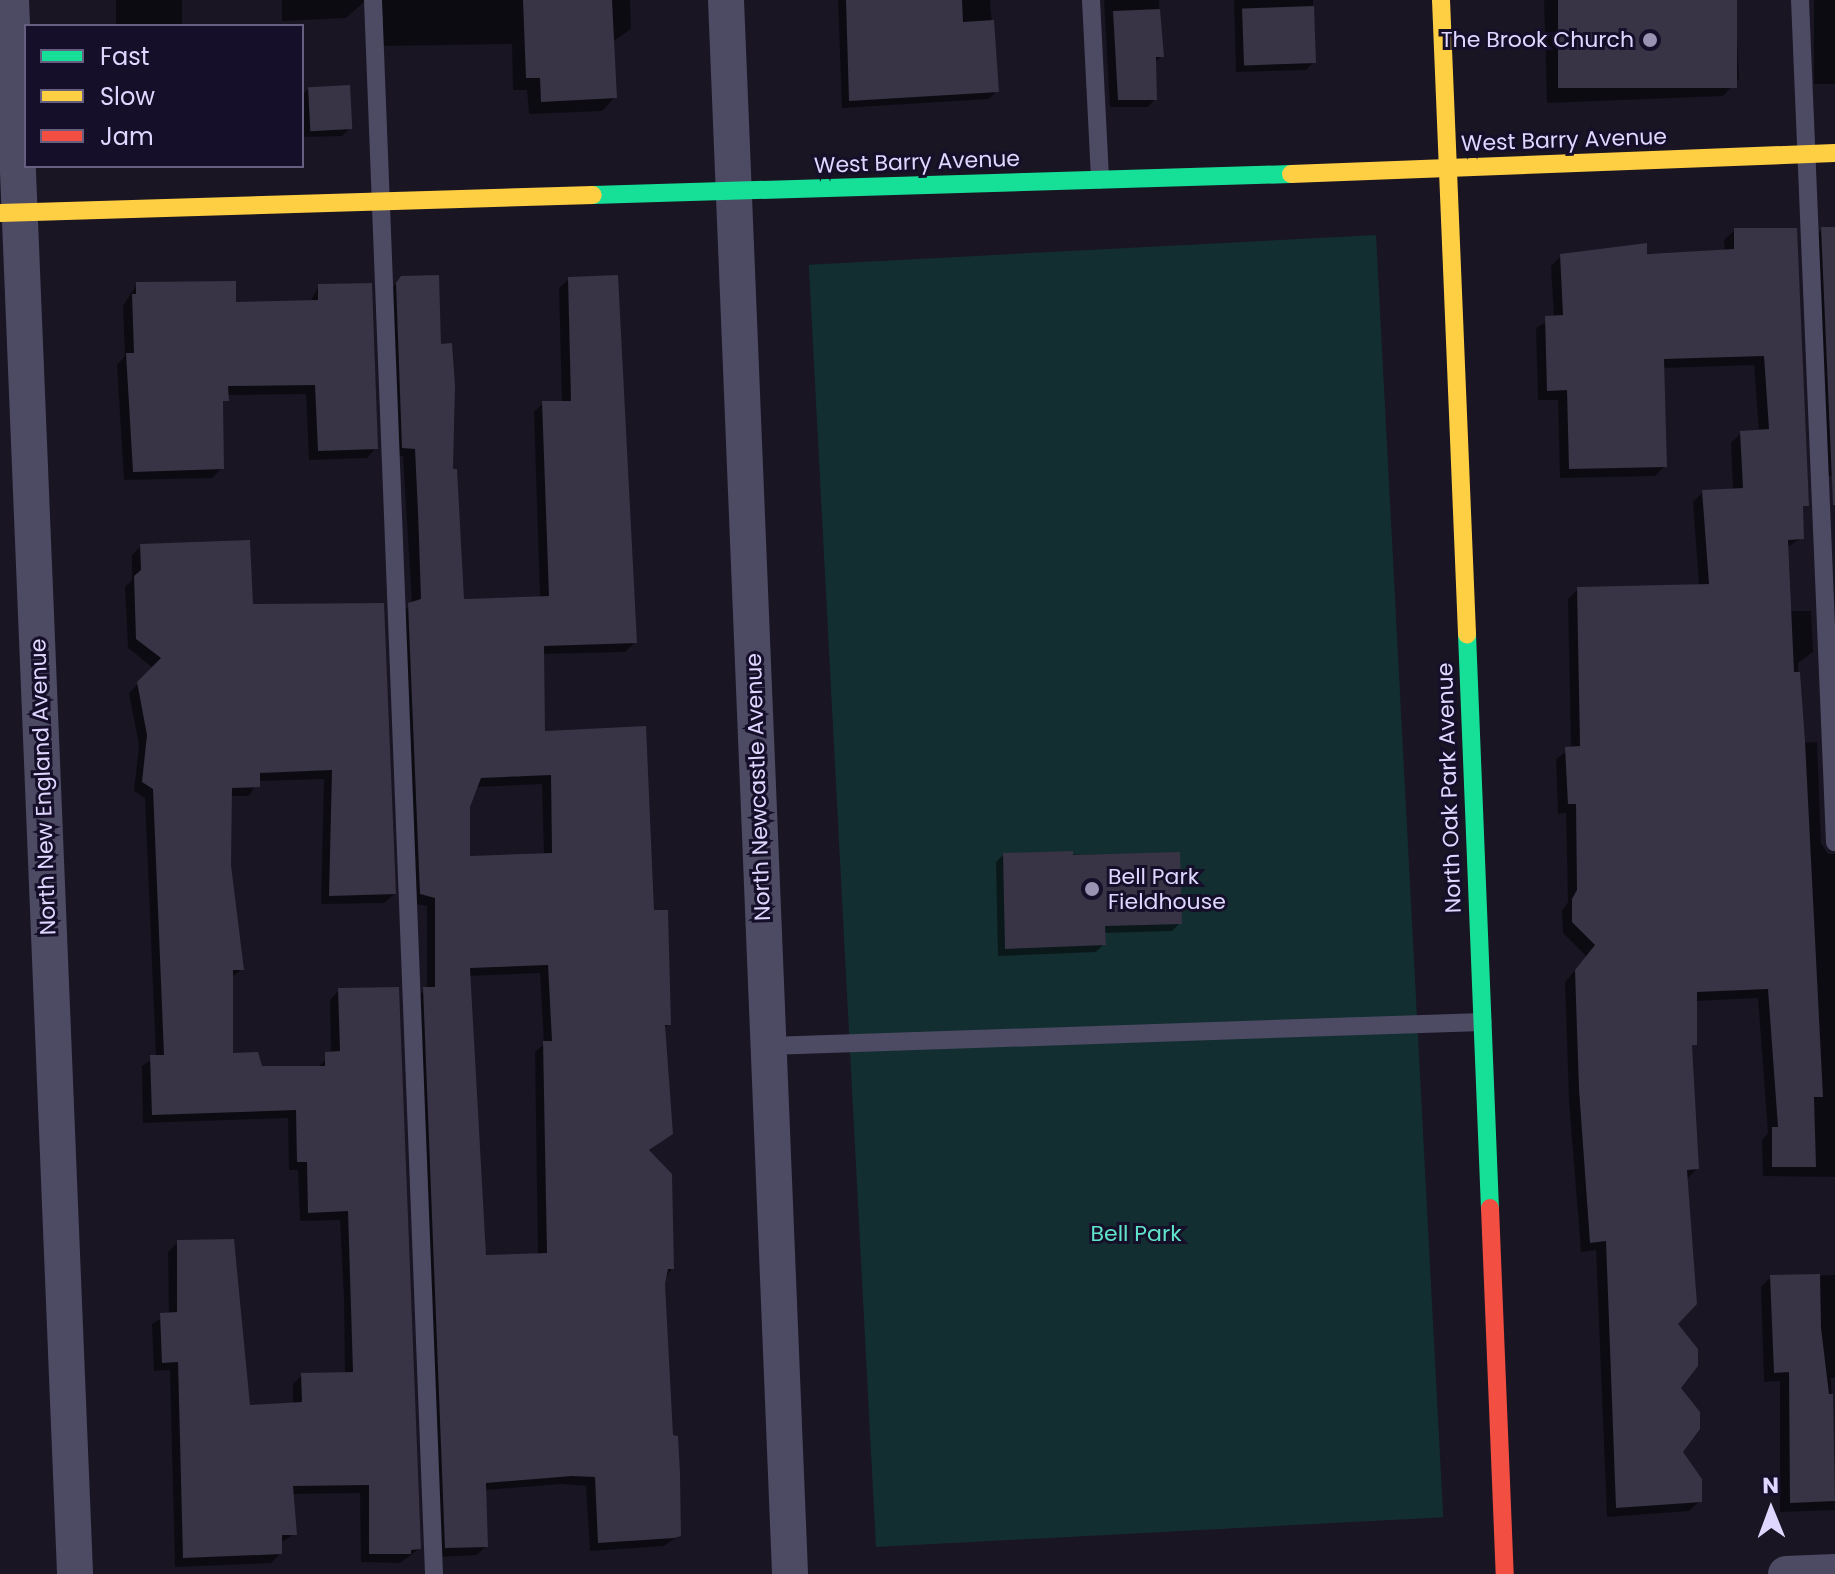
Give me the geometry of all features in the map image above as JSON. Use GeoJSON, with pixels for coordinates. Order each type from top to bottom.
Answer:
{"type":"FeatureCollection","features":[{"type":"Feature","properties":{"kind":"street","name":"North New England Avenue"},"geometry":{"type":"LineString","coordinates":[[11,0],[10,213],[75,1574]]}},
{"type":"Feature","properties":{"kind":"street","name":"North Newcastle Avenue"},"geometry":{"type":"LineString","coordinates":[[726,0],[790,1574]]}},
{"type":"Feature","properties":{"kind":"street","name":"North Oak Park Avenue"},"geometry":{"type":"LineString","coordinates":[[1441,0],[1505,1574]]}},
{"type":"Feature","properties":{"kind":"street","name":"West Barry Avenue"},"geometry":{"type":"LineString","coordinates":[[10,213],[1448,169],[1835,153]]}},
{"type":"Feature","properties":{"kind":"street"},"geometry":{"type":"LineString","coordinates":[[1786,1574],[1835,1572]]}},
{"type":"Feature","properties":{"kind":"lane"},"geometry":{"type":"LineString","coordinates":[[373,0],[434,1574]]}},
{"type":"Feature","properties":{"kind":"lane"},"geometry":{"type":"LineString","coordinates":[[1091,0],[1100,180]]}},
{"type":"Feature","properties":{"kind":"lane"},"geometry":{"type":"LineString","coordinates":[[1800,0],[1835,842]]}},
{"type":"Feature","properties":{"kind":"lane"},"geometry":{"type":"LineString","coordinates":[[769,1046],[1483,1022]]}},
{"type":"Feature","properties":{"kind":"green space","name":"Bell Park"},"geometry":{"type":"Polygon","coordinates":[[[1376,235],[1443,1517],[876,1547],[809,265],[1376,235]]]}},
{"type":"Feature","properties":{"kind":"building"},"geometry":{"type":"Polygon","coordinates":[[[523,0],[612,0],[617,98],[541,102],[540,78],[526,78],[523,0]]]}},
{"type":"Feature","properties":{"kind":"building"},"geometry":{"type":"Polygon","coordinates":[[[846,0],[962,0],[963,22],[994,20],[999,92],[849,101],[846,0]]]}},
{"type":"Feature","properties":{"kind":"building","name":"The Brook Church"},"geometry":{"type":"Polygon","coordinates":[[[1558,0],[1737,0],[1737,88],[1558,88],[1558,0]]]}},
{"type":"Feature","properties":{"kind":"building"},"geometry":{"type":"Polygon","coordinates":[[[1314,6],[1316,63],[1244,65],[1242,9],[1314,6]]]}},
{"type":"Feature","properties":{"kind":"building"},"geometry":{"type":"Polygon","coordinates":[[[1160,9],[1164,57],[1156,57],[1157,100],[1118,100],[1113,11],[1160,9]]]}},
{"type":"Feature","properties":{"kind":"building"},"geometry":{"type":"Polygon","coordinates":[[[350,85],[352,129],[310,131],[308,87],[350,85]]]}},
{"type":"Feature","properties":{"kind":"building"},"geometry":{"type":"Polygon","coordinates":[[[1821,227],[1835,227],[1835,505],[1833,505],[1821,227]]]}},
{"type":"Feature","properties":{"kind":"building"},"geometry":{"type":"Polygon","coordinates":[[[1734,228],[1797,228],[1809,506],[1803,506],[1804,539],[1788,540],[1794,672],[1800,672],[1805,741],[1823,1097],[1814,1097],[1816,1167],[1772,1167],[1772,1127],[1778,1127],[1768,989],[1697,992],[1697,1045],[1692,1045],[1699,1169],[1687,1170],[1697,1304],[1678,1324],[1698,1349],[1698,1366],[1681,1388],[1700,1412],[1700,1429],[1683,1452],[1702,1479],[1702,1502],[1616,1508],[1606,1241],[1590,1243],[1579,1089],[1575,970],[1595,945],[1572,922],[1572,899],[1577,890],[1576,804],[1568,804],[1565,747],[1580,746],[1577,587],[1709,584],[1702,490],[1743,488],[1740,431],[1769,429],[1764,356],[1664,359],[1667,467],[1569,469],[1567,390],[1547,391],[1545,316],[1563,315],[1560,254],[1647,243],[1647,254],[1734,249],[1734,228]]]}},
{"type":"Feature","properties":{"kind":"building"},"geometry":{"type":"Polygon","coordinates":[[[439,275],[441,344],[452,343],[455,385],[453,469],[457,469],[464,599],[549,596],[542,401],[571,401],[568,277],[618,275],[637,643],[544,646],[545,731],[646,726],[654,910],[668,910],[671,1025],[665,1025],[673,1134],[649,1150],[672,1174],[674,1269],[668,1269],[665,1284],[673,1435],[678,1436],[680,1473],[681,1536],[674,1538],[598,1543],[595,1477],[572,1476],[486,1483],[488,1547],[445,1548],[423,987],[435,987],[435,898],[420,894],[408,603],[421,599],[415,449],[402,448],[396,283],[401,276],[439,275]],[[551,775],[481,778],[470,807],[470,856],[552,853],[551,775]],[[548,965],[470,968],[486,1255],[547,1253],[543,1041],[552,1041],[548,965]]]}},
{"type":"Feature","properties":{"kind":"building"},"geometry":{"type":"Polygon","coordinates":[[[236,281],[236,302],[318,300],[318,284],[372,283],[378,449],[318,451],[315,385],[228,386],[229,401],[223,401],[224,469],[133,472],[126,353],[134,353],[132,294],[136,294],[136,282],[236,281]]]}},
{"type":"Feature","properties":{"kind":"building"},"geometry":{"type":"Polygon","coordinates":[[[250,540],[253,604],[384,603],[396,894],[329,896],[332,770],[260,773],[260,787],[232,788],[231,865],[244,970],[233,970],[233,1053],[258,1052],[262,1066],[325,1066],[325,1052],[340,1051],[338,988],[399,987],[421,1549],[411,1550],[411,1554],[369,1554],[369,1485],[293,1486],[297,1535],[282,1535],[282,1554],[183,1558],[178,1362],[162,1363],[160,1313],[177,1312],[177,1240],[234,1239],[250,1405],[302,1402],[301,1373],[353,1372],[348,1211],[308,1213],[307,1162],[297,1162],[296,1110],[152,1115],[150,1055],[164,1055],[153,789],[142,782],[147,735],[137,682],[161,658],[136,639],[134,576],[141,570],[140,544],[250,540]]]}},
{"type":"Feature","properties":{"kind":"building","name":"Bell Park Fieldhouse"},"geometry":{"type":"Polygon","coordinates":[[[1073,851],[1073,855],[1180,852],[1182,924],[1105,926],[1106,945],[1005,949],[1003,853],[1073,851]]]}},
{"type":"Feature","properties":{"kind":"building"},"geometry":{"type":"Polygon","coordinates":[[[1820,1274],[1821,1328],[1829,1394],[1833,1394],[1835,1501],[1790,1503],[1789,1372],[1774,1373],[1770,1275],[1820,1274]]]}},
{"type":"Feature","properties":{"kind":"traffic: fast"},"geometry":{"type":"LineString","coordinates":[[593,195],[1291,174]]}},
{"type":"Feature","properties":{"kind":"traffic: fast"},"geometry":{"type":"LineString","coordinates":[[1467,634],[1490,1208]]}},
{"type":"Feature","properties":{"kind":"traffic: slow"},"geometry":{"type":"LineString","coordinates":[[1441,0],[1467,634]]}},
{"type":"Feature","properties":{"kind":"traffic: slow"},"geometry":{"type":"LineString","coordinates":[[1291,174],[1835,153]]}},
{"type":"Feature","properties":{"kind":"traffic: slow"},"geometry":{"type":"LineString","coordinates":[[0,213],[593,195]]}},
{"type":"Feature","properties":{"kind":"traffic: jam"},"geometry":{"type":"LineString","coordinates":[[1490,1208],[1505,1574]]}},
{"type":"Feature","properties":{"kind":"place","name":"The Brook Church"},"geometry":{"type":"Point","coordinates":[1650,40]}},
{"type":"Feature","properties":{"kind":"place","name":"Bell Park Fieldhouse"},"geometry":{"type":"Point","coordinates":[1092,889]}}]}
